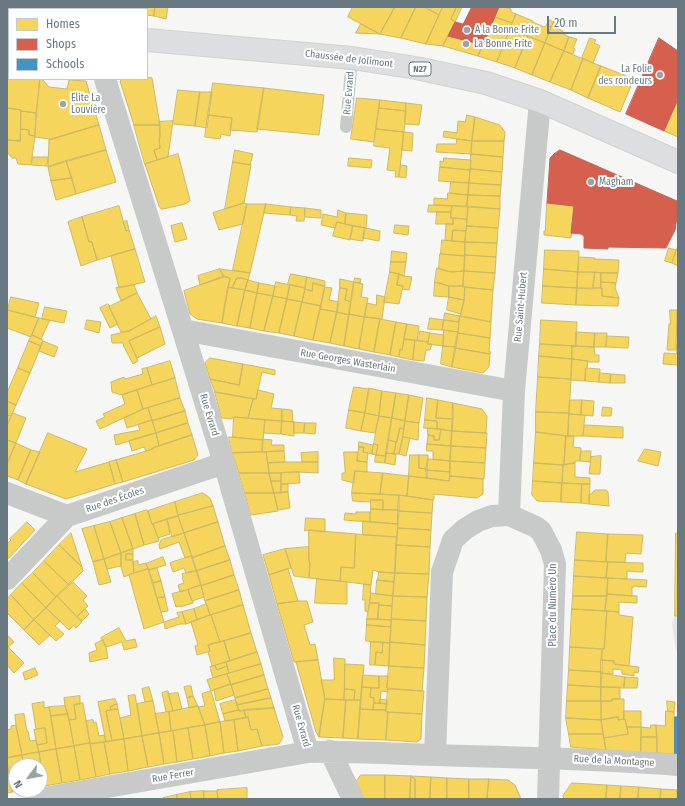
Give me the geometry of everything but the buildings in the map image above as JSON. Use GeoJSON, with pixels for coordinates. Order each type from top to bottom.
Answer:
{"type":"FeatureCollection","features":[{"type":"Feature","properties":{"kind":"main road","name":"Chaussée de Jolimont"},"geometry":{"type":"LineString","coordinates":[[148,40],[352,58],[416,68],[486,83],[540,101],[678,162]]}},
{"type":"Feature","properties":{"kind":"street","name":"Rue Evrard"},"geometry":{"type":"LineString","coordinates":[[105,80],[224,463],[308,752]]}},
{"type":"Feature","properties":{"kind":"street","name":"Rue Saint-Hubert"},"geometry":{"type":"LineString","coordinates":[[509,515],[514,391],[540,101]]}},
{"type":"Feature","properties":{"kind":"street","name":"Rue Georges Wasterlain"},"geometry":{"type":"LineString","coordinates":[[183,330],[514,391]]}},
{"type":"Feature","properties":{"kind":"street","name":"Rue des Écoles"},"geometry":{"type":"LineString","coordinates":[[67,516],[224,463]]}},
{"type":"Feature","properties":{"kind":"street"},"geometry":{"type":"LineString","coordinates":[[7,493],[67,516],[7,578]]}},
{"type":"Feature","properties":{"kind":"street","name":"Place du Numéro Un"},"geometry":{"type":"LineString","coordinates":[[435,755],[442,572],[453,540],[478,521],[492,516],[509,515],[536,527],[541,531],[551,550],[556,564],[548,799]]}},
{"type":"Feature","properties":{"kind":"street"},"geometry":{"type":"LineString","coordinates":[[308,752],[330,751],[550,758]]}},
{"type":"Feature","properties":{"kind":"street"},"geometry":{"type":"LineString","coordinates":[[330,751],[353,799]]}},
{"type":"Feature","properties":{"kind":"street","name":"Rue Ferrer"},"geometry":{"type":"LineString","coordinates":[[38,799],[308,752]]}},
{"type":"Feature","properties":{"kind":"street","name":"Rue de la Montagne"},"geometry":{"type":"LineString","coordinates":[[550,758],[678,765]]}},
{"type":"Feature","properties":{"kind":"lane","name":"Rue Evrard"},"geometry":{"type":"LineString","coordinates":[[346,128],[352,58]]}},
{"type":"Feature","properties":{"kind":"shaded area"},"geometry":{"type":"Polygon","coordinates":[[[678,606],[678,655],[672,624],[678,606]]]}},
{"type":"Feature","properties":{"kind":"place","name":"A la Bonne Frite"},"geometry":{"type":"Point","coordinates":[467,30]}},
{"type":"Feature","properties":{"kind":"place","name":"La Bonne Frite"},"geometry":{"type":"Point","coordinates":[466,44]}},
{"type":"Feature","properties":{"kind":"place","name":"La Folie des rondeurs"},"geometry":{"type":"Point","coordinates":[660,75]}},
{"type":"Feature","properties":{"kind":"place","name":"Elite La Louvière"},"geometry":{"type":"Point","coordinates":[63,104]}},
{"type":"Feature","properties":{"kind":"place","name":"Magham"},"geometry":{"type":"Point","coordinates":[591,182]}}]}
